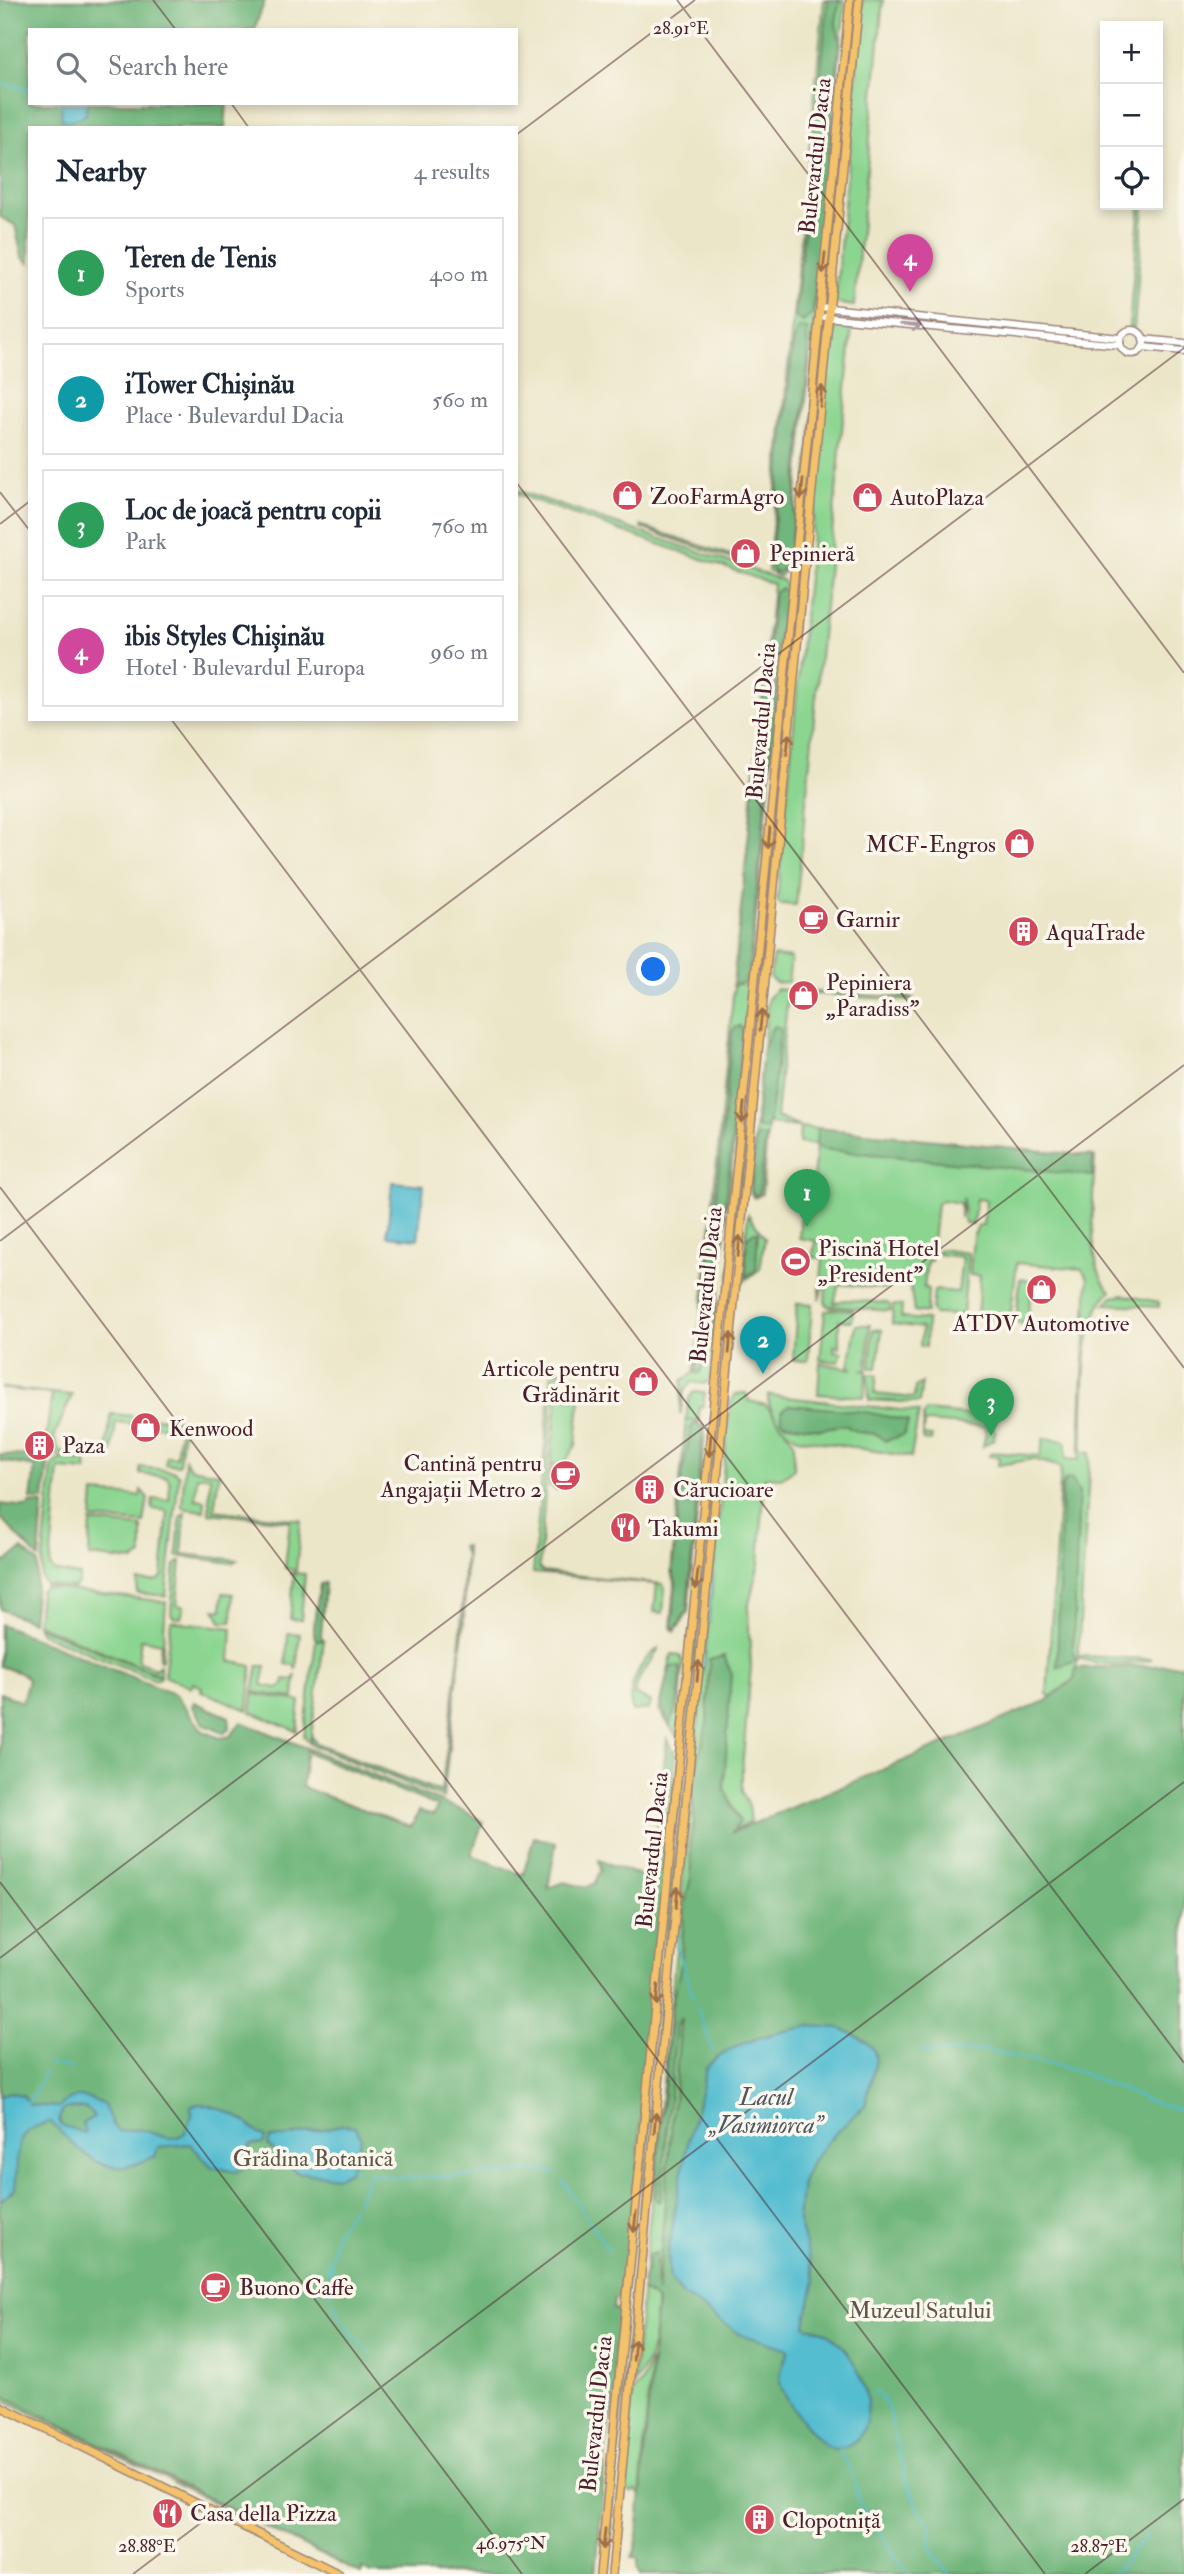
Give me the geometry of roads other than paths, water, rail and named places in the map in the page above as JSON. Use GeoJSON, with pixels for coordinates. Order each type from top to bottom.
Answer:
{"type":"FeatureCollection","features":[{"type":"Feature","properties":{"kind":"main road","name":"Bulevardul Dacia"},"geometry":{"type":"LineString","coordinates":[[612,2574],[726,1389],[793,583],[850,0]]}},
{"type":"Feature","properties":{"kind":"main road","name":"Bulevardul Dacia"},"geometry":{"type":"LineString","coordinates":[[600,2574],[716,1388],[804,584],[859,0]]}},
{"type":"Feature","properties":{"kind":"main road"},"geometry":{"type":"LineString","coordinates":[[793,583],[804,584]]}},
{"type":"Feature","properties":{"kind":"main road"},"geometry":{"type":"LineString","coordinates":[[716,1388],[726,1389]]}},
{"type":"Feature","properties":{"kind":"main road"},"geometry":{"type":"LineString","coordinates":[[0,2406],[339,2574]]}},
{"type":"Feature","properties":{"kind":"main road"},"geometry":{"type":"LineString","coordinates":[[612,2456],[623,2458]]}},
{"type":"Feature","properties":{"kind":"street"},"geometry":{"type":"LineString","coordinates":[[820,307],[889,314],[951,325]]}},
{"type":"Feature","properties":{"kind":"street"},"geometry":{"type":"LineString","coordinates":[[888,323],[889,314]]}},
{"type":"Feature","properties":{"kind":"street"},"geometry":{"type":"LineString","coordinates":[[819,316],[1120,341],[1129,354],[1137,354],[1143,347],[1143,339]]}},
{"type":"Feature","properties":{"kind":"street"},"geometry":{"type":"LineString","coordinates":[[1120,341],[1126,332],[1133,330],[1143,339],[1184,343]]}},
{"type":"Feature","properties":{"kind":"street"},"geometry":{"type":"LineString","coordinates":[[1143,347],[1184,351]]}},
{"type":"Feature","properties":{"kind":"water"},"geometry":{"type":"Polygon","coordinates":[[[62,105],[87,105],[86,115],[70,121],[61,119],[62,105]]]}},
{"type":"Feature","properties":{"kind":"water"},"geometry":{"type":"Polygon","coordinates":[[[392,1182],[424,1185],[418,1239],[387,1236],[392,1182]]]}},
{"type":"Feature","properties":{"kind":"water","name":"Lacul „Vasimiorca”"},"geometry":{"type":"Polygon","coordinates":[[[810,2026],[841,2028],[865,2041],[874,2050],[876,2060],[865,2105],[827,2142],[809,2166],[802,2182],[798,2220],[815,2280],[805,2324],[808,2328],[825,2332],[841,2345],[854,2363],[863,2385],[867,2407],[865,2426],[854,2441],[834,2449],[812,2432],[784,2393],[780,2377],[789,2349],[740,2334],[683,2295],[670,2280],[668,2253],[683,2165],[706,2068],[728,2051],[741,2045],[769,2035],[810,2026]]]}},
{"type":"Feature","properties":{"kind":"water"},"geometry":{"type":"Polygon","coordinates":[[[11,2092],[23,2096],[30,2105],[59,2107],[70,2099],[91,2099],[104,2105],[113,2126],[119,2131],[139,2129],[169,2138],[185,2133],[192,2115],[191,2106],[202,2105],[238,2117],[265,2137],[263,2144],[250,2145],[248,2164],[237,2172],[212,2167],[190,2144],[158,2147],[155,2157],[124,2167],[113,2167],[83,2153],[51,2122],[37,2126],[22,2138],[17,2155],[15,2188],[0,2202],[0,2095],[11,2092]],[[86,2108],[63,2109],[59,2118],[61,2125],[85,2133],[82,2123],[94,2117],[86,2108]]]}},
{"type":"Feature","properties":{"kind":"water"},"geometry":{"type":"Polygon","coordinates":[[[341,2125],[356,2126],[361,2138],[349,2171],[338,2177],[296,2172],[268,2145],[270,2138],[341,2125]]]}},
{"type":"Feature","properties":{"kind":"waterway"},"geometry":{"type":"LineString","coordinates":[[0,83],[28,90]]}},
{"type":"Feature","properties":{"kind":"waterway"},"geometry":{"type":"LineString","coordinates":[[697,1721],[715,1544]]}},
{"type":"Feature","properties":{"kind":"waterway"},"geometry":{"type":"LineString","coordinates":[[679,1914],[677,1949],[694,1998]]}},
{"type":"Feature","properties":{"kind":"waterway"},"geometry":{"type":"LineString","coordinates":[[697,2007],[713,2052]]}},
{"type":"Feature","properties":{"kind":"waterway"},"geometry":{"type":"LineString","coordinates":[[919,2050],[930,2053],[985,2050],[1055,2065],[1075,2070],[1156,2104],[1184,2110]]}},
{"type":"Feature","properties":{"kind":"waterway"},"geometry":{"type":"LineString","coordinates":[[48,2065],[52,2064]]}},
{"type":"Feature","properties":{"kind":"waterway"},"geometry":{"type":"LineString","coordinates":[[57,2065],[72,2068]]}},
{"type":"Feature","properties":{"kind":"waterway"},"geometry":{"type":"LineString","coordinates":[[28,2103],[45,2073]]}},
{"type":"Feature","properties":{"kind":"waterway"},"geometry":{"type":"LineString","coordinates":[[351,2168],[359,2171]]}},
{"type":"Feature","properties":{"kind":"waterway"},"geometry":{"type":"LineString","coordinates":[[476,2176],[544,2170],[555,2174]]}},
{"type":"Feature","properties":{"kind":"waterway"},"geometry":{"type":"LineString","coordinates":[[358,2201],[370,2173],[394,2178],[472,2176]]}},
{"type":"Feature","properties":{"kind":"waterway"},"geometry":{"type":"LineString","coordinates":[[563,2181],[609,2251]]}},
{"type":"Feature","properties":{"kind":"waterway"},"geometry":{"type":"LineString","coordinates":[[330,2263],[336,2232],[354,2206]]}},
{"type":"Feature","properties":{"kind":"waterway"},"geometry":{"type":"LineString","coordinates":[[331,2263],[333,2268],[328,2270],[327,2266],[331,2263]]}},
{"type":"Feature","properties":{"kind":"waterway"},"geometry":{"type":"LineString","coordinates":[[330,2270],[331,2294]]}},
{"type":"Feature","properties":{"kind":"waterway"},"geometry":{"type":"LineString","coordinates":[[332,2302],[342,2320]]}},
{"type":"Feature","properties":{"kind":"waterway"},"geometry":{"type":"LineString","coordinates":[[345,2324],[369,2354]]}},
{"type":"Feature","properties":{"kind":"waterway"},"geometry":{"type":"LineString","coordinates":[[872,2393],[877,2393],[887,2405],[893,2430]]}},
{"type":"Feature","properties":{"kind":"waterway"},"geometry":{"type":"LineString","coordinates":[[894,2435],[907,2483],[918,2509],[930,2524],[931,2550],[949,2574]]}},
{"type":"Feature","properties":{"kind":"waterway"},"geometry":{"type":"LineString","coordinates":[[839,2448],[855,2481],[858,2501],[908,2574]]}},
{"type":"Feature","properties":{"kind":"waterway"},"geometry":{"type":"LineString","coordinates":[[1113,2574],[1147,2535]]}},
{"type":"Feature","properties":{"kind":"place","name":"ibis Styles Chișinău"},"geometry":{"type":"Point","coordinates":[910,292]}},
{"type":"Feature","properties":{"kind":"place","name":"ZooFarmAgro"},"geometry":{"type":"Point","coordinates":[627,496]}},
{"type":"Feature","properties":{"kind":"place","name":"AutoPlaza"},"geometry":{"type":"Point","coordinates":[867,497]}},
{"type":"Feature","properties":{"kind":"place","name":"Pepinieră"},"geometry":{"type":"Point","coordinates":[746,553]}},
{"type":"Feature","properties":{"kind":"place","name":"MCF-Engros"},"geometry":{"type":"Point","coordinates":[1019,844]}},
{"type":"Feature","properties":{"kind":"place","name":"Garnir"},"geometry":{"type":"Point","coordinates":[813,919]}},
{"type":"Feature","properties":{"kind":"place","name":"AquaTrade"},"geometry":{"type":"Point","coordinates":[1023,932]}},
{"type":"Feature","properties":{"kind":"place","name":"Pepiniera „Paradiss”"},"geometry":{"type":"Point","coordinates":[803,995]}},
{"type":"Feature","properties":{"kind":"place","name":"Teren de Tenis"},"geometry":{"type":"Point","coordinates":[807,1227]}},
{"type":"Feature","properties":{"kind":"place","name":"Piscină Hotel „President”"},"geometry":{"type":"Point","coordinates":[795,1261]}},
{"type":"Feature","properties":{"kind":"place","name":"ATDV Automotive"},"geometry":{"type":"Point","coordinates":[1041,1289]}},
{"type":"Feature","properties":{"kind":"place","name":"iTower Chișinău"},"geometry":{"type":"Point","coordinates":[763,1374]}},
{"type":"Feature","properties":{"kind":"place","name":"Articole pentru Grădinărit"},"geometry":{"type":"Point","coordinates":[643,1381]}},
{"type":"Feature","properties":{"kind":"place","name":"Kenwood"},"geometry":{"type":"Point","coordinates":[146,1428]}},
{"type":"Feature","properties":{"kind":"place","name":"Loc de joacă pentru copii"},"geometry":{"type":"Point","coordinates":[991,1436]}},
{"type":"Feature","properties":{"kind":"place","name":"Paza"},"geometry":{"type":"Point","coordinates":[39,1445]}},
{"type":"Feature","properties":{"kind":"place","name":"Cantină pentru Angajații Metro 2"},"geometry":{"type":"Point","coordinates":[565,1476]}},
{"type":"Feature","properties":{"kind":"place","name":"Cărucioare"},"geometry":{"type":"Point","coordinates":[650,1489]}},
{"type":"Feature","properties":{"kind":"place","name":"Takumi"},"geometry":{"type":"Point","coordinates":[625,1528]}},
{"type":"Feature","properties":{"kind":"place","name":"Buono Caffe"},"geometry":{"type":"Point","coordinates":[216,2287]}},
{"type":"Feature","properties":{"kind":"place","name":"Casa della Pizza"},"geometry":{"type":"Point","coordinates":[167,2513]}},
{"type":"Feature","properties":{"kind":"place","name":"Clopotniță"},"geometry":{"type":"Point","coordinates":[759,2520]}},
{"type":"Feature","properties":{"kind":"park label","name":"Grădina Botanică"},"geometry":{"type":"Point","coordinates":[313,2158]}},
{"type":"Feature","properties":{"kind":"park label","name":"Muzeul Satului"},"geometry":{"type":"Point","coordinates":[920,2310]}}]}
